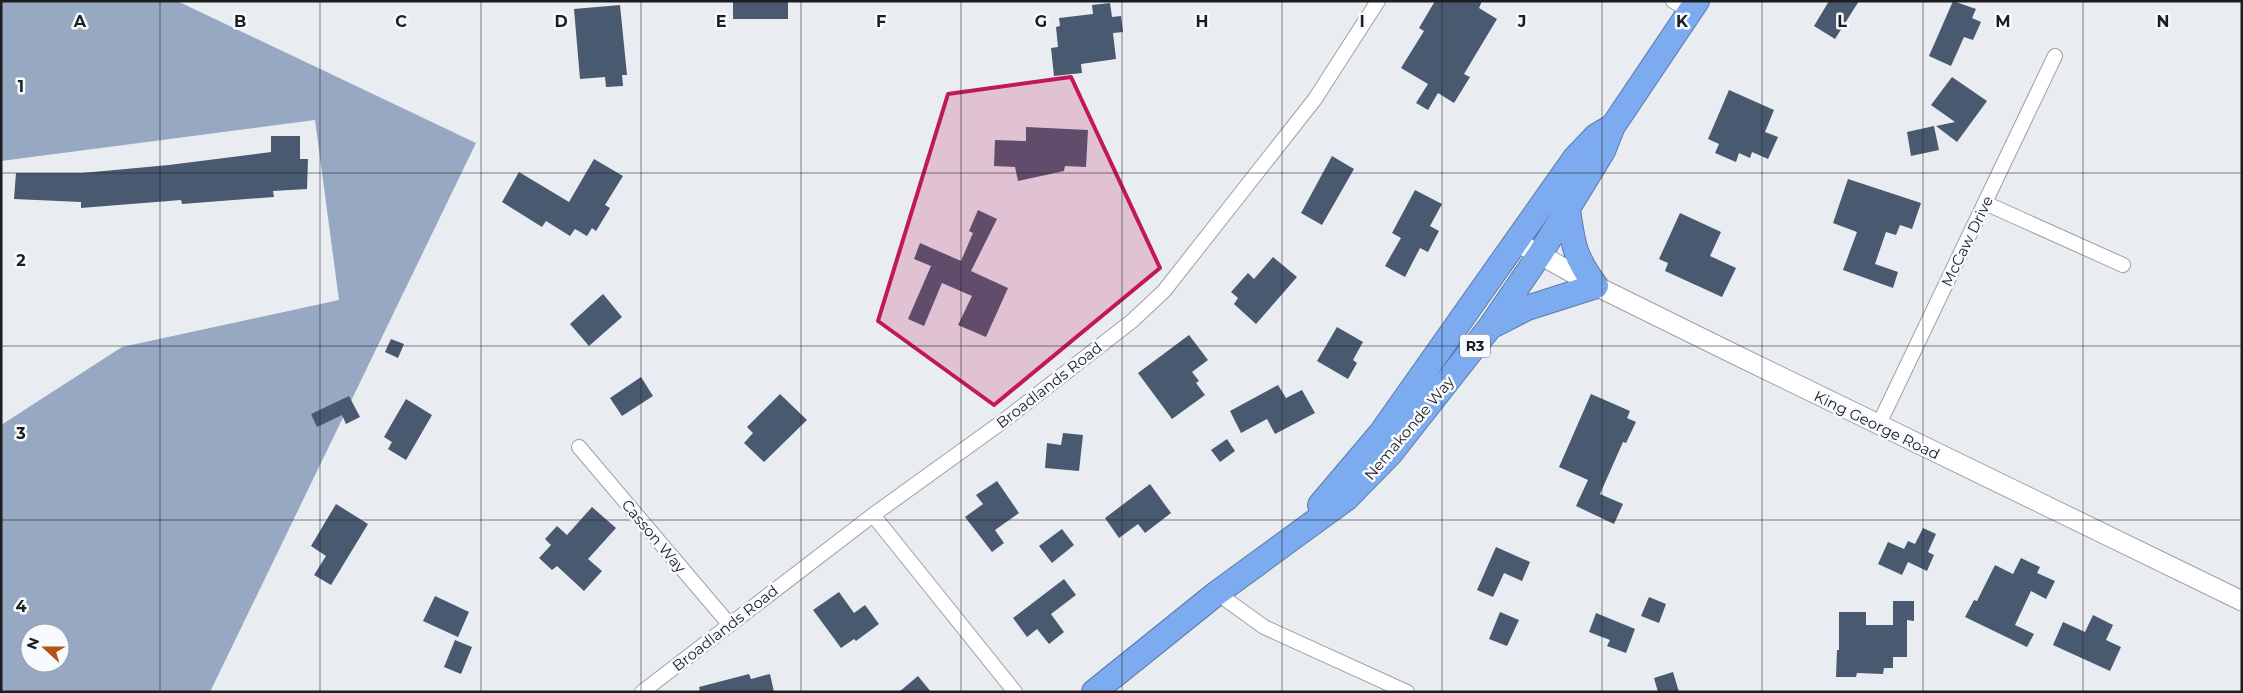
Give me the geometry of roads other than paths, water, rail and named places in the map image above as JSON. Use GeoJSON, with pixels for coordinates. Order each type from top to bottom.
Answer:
{"type":"FeatureCollection","features":[{"type":"Feature","properties":{"kind":"highway","name":"Nemakonde Way"},"geometry":{"type":"LineString","coordinates":[[1094,692],[1218,593],[1346,498],[1390,454],[1490,327],[1540,254],[1603,151],[1613,126],[1687,5]]}},
{"type":"Feature","properties":{"kind":"highway","name":"Nemakonde Way"},"geometry":{"type":"LineString","coordinates":[[1297,534],[1381,433],[1575,158],[1596,136],[1613,126]]}},
{"type":"Feature","properties":{"kind":"highway"},"geometry":{"type":"LineString","coordinates":[[1490,327],[1527,308],[1596,286],[1580,264],[1574,249],[1568,209]]}},
{"type":"Feature","properties":{"kind":"main road","name":"King George Road"},"geometry":{"type":"LineString","coordinates":[[1517,242],[1596,286],[1878,426],[2242,601]]}},
{"type":"Feature","properties":{"kind":"street","name":"Broadlands Road"},"geometry":{"type":"LineString","coordinates":[[642,692],[873,515],[1017,410],[1132,321],[1164,291],[1315,99],[1378,1]]}},
{"type":"Feature","properties":{"kind":"street","name":"McCaw Drive"},"geometry":{"type":"LineString","coordinates":[[1878,426],[2055,56]]}},
{"type":"Feature","properties":{"kind":"street"},"geometry":{"type":"LineString","coordinates":[[1984,204],[2123,265]]}},
{"type":"Feature","properties":{"kind":"street","name":"Casson Way"},"geometry":{"type":"LineString","coordinates":[[579,447],[729,624]]}},
{"type":"Feature","properties":{"kind":"street"},"geometry":{"type":"LineString","coordinates":[[873,515],[1015,692]]}},
{"type":"Feature","properties":{"kind":"street"},"geometry":{"type":"LineString","coordinates":[[1218,593],[1264,627],[1407,692]]}}]}
